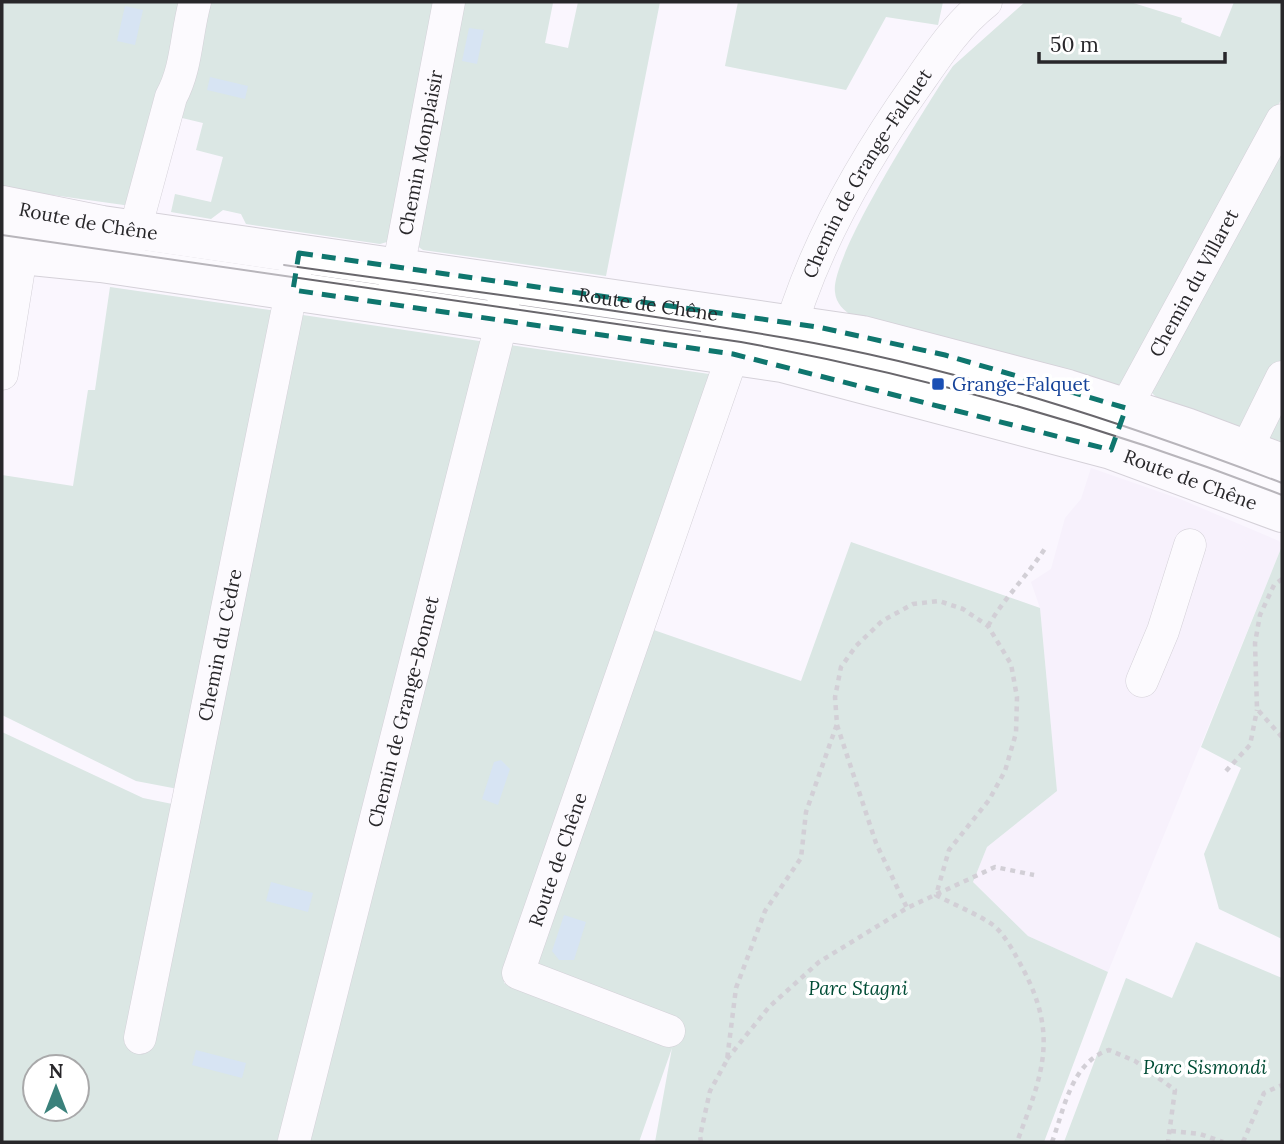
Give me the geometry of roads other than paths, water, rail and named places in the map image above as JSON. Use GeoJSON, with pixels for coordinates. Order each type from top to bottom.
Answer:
{"type":"FeatureCollection","features":[{"type":"Feature","properties":{"kind":"main road","name":"Route de Chêne"},"geometry":{"type":"LineString","coordinates":[[2,205],[135,230],[296,272]]}},
{"type":"Feature","properties":{"kind":"main road","name":"Route de Chêne"},"geometry":{"type":"LineString","coordinates":[[8,246],[101,263],[296,272],[786,344],[1118,429],[1246,450],[1282,463]]}},
{"type":"Feature","properties":{"kind":"main road","name":"Route de Chêne"},"geometry":{"type":"LineString","coordinates":[[504,302],[733,354],[786,344]]}},
{"type":"Feature","properties":{"kind":"main road","name":"Route de Chêne"},"geometry":{"type":"LineString","coordinates":[[1118,429],[1282,513]]}},
{"type":"Feature","properties":{"kind":"street"},"geometry":{"type":"LineString","coordinates":[[135,230],[171,97],[185,61],[186,33],[195,2]]}},
{"type":"Feature","properties":{"kind":"street","name":"Chemin Monplaisir"},"geometry":{"type":"LineString","coordinates":[[395,286],[449,2]]}},
{"type":"Feature","properties":{"kind":"street","name":"Chemin de Grange-Falquet"},"geometry":{"type":"LineString","coordinates":[[786,344],[836,219],[865,165],[937,56],[966,19],[986,2]]}},
{"type":"Feature","properties":{"kind":"street","name":"Chemin du Villaret"},"geometry":{"type":"LineString","coordinates":[[1118,429],[1282,120]]}},
{"type":"Feature","properties":{"kind":"street"},"geometry":{"type":"LineString","coordinates":[[2,374],[8,246]]}},
{"type":"Feature","properties":{"kind":"street","name":"Chemin du Cèdre"},"geometry":{"type":"LineString","coordinates":[[140,1038],[296,272]]}},
{"type":"Feature","properties":{"kind":"street","name":"Chemin de Grange-Bonnet"},"geometry":{"type":"LineString","coordinates":[[294,1140],[504,302]]}},
{"type":"Feature","properties":{"kind":"street","name":"Route de Chêne"},"geometry":{"type":"LineString","coordinates":[[669,1031],[518,973],[733,354]]}},
{"type":"Feature","properties":{"kind":"street"},"geometry":{"type":"LineString","coordinates":[[1246,450],[1282,377]]}},
{"type":"Feature","properties":{"kind":"street"},"geometry":{"type":"LineString","coordinates":[[1118,429],[1282,489]]}},
{"type":"Feature","properties":{"kind":"street"},"geometry":{"type":"LineString","coordinates":[[1142,681],[1163,631],[1190,545]]}},
{"type":"Feature","properties":{"kind":"water"},"geometry":{"type":"Polygon","coordinates":[[[125,6],[143,10],[135,45],[117,41],[125,6]]]}},
{"type":"Feature","properties":{"kind":"water"},"geometry":{"type":"Polygon","coordinates":[[[469,28],[484,30],[477,64],[462,61],[469,28]]]}},
{"type":"Feature","properties":{"kind":"water"},"geometry":{"type":"Polygon","coordinates":[[[210,77],[248,86],[245,99],[207,90],[210,77]]]}},
{"type":"Feature","properties":{"kind":"water"},"geometry":{"type":"Polygon","coordinates":[[[501,760],[510,769],[498,805],[482,799],[494,762],[501,760]]]}},
{"type":"Feature","properties":{"kind":"water"},"geometry":{"type":"Polygon","coordinates":[[[271,882],[313,893],[308,912],[266,901],[271,882]]]}},
{"type":"Feature","properties":{"kind":"water"},"geometry":{"type":"Polygon","coordinates":[[[564,915],[586,922],[574,960],[559,960],[552,951],[564,915]]]}},
{"type":"Feature","properties":{"kind":"water"},"geometry":{"type":"Polygon","coordinates":[[[196,1050],[246,1063],[242,1078],[192,1065],[196,1050]]]}},
{"type":"Feature","properties":{"kind":"tram line"},"geometry":{"type":"LineString","coordinates":[[2,235],[741,342],[810,356],[948,387],[1016,406],[1150,447],[1282,495]]}},
{"type":"Feature","properties":{"kind":"tram line"},"geometry":{"type":"LineString","coordinates":[[284,265],[661,318],[849,350],[1037,398],[1282,483]]}},
{"type":"Feature","properties":{"kind":"place","name":"Grange-Falquet"},"geometry":{"type":"Point","coordinates":[938,384]}},
{"type":"Feature","properties":{"kind":"park label","name":"Parc Stagni"},"geometry":{"type":"Point","coordinates":[858,988]}},
{"type":"Feature","properties":{"kind":"park label","name":"Parc Sismondi"},"geometry":{"type":"Point","coordinates":[1205,1067]}}]}
